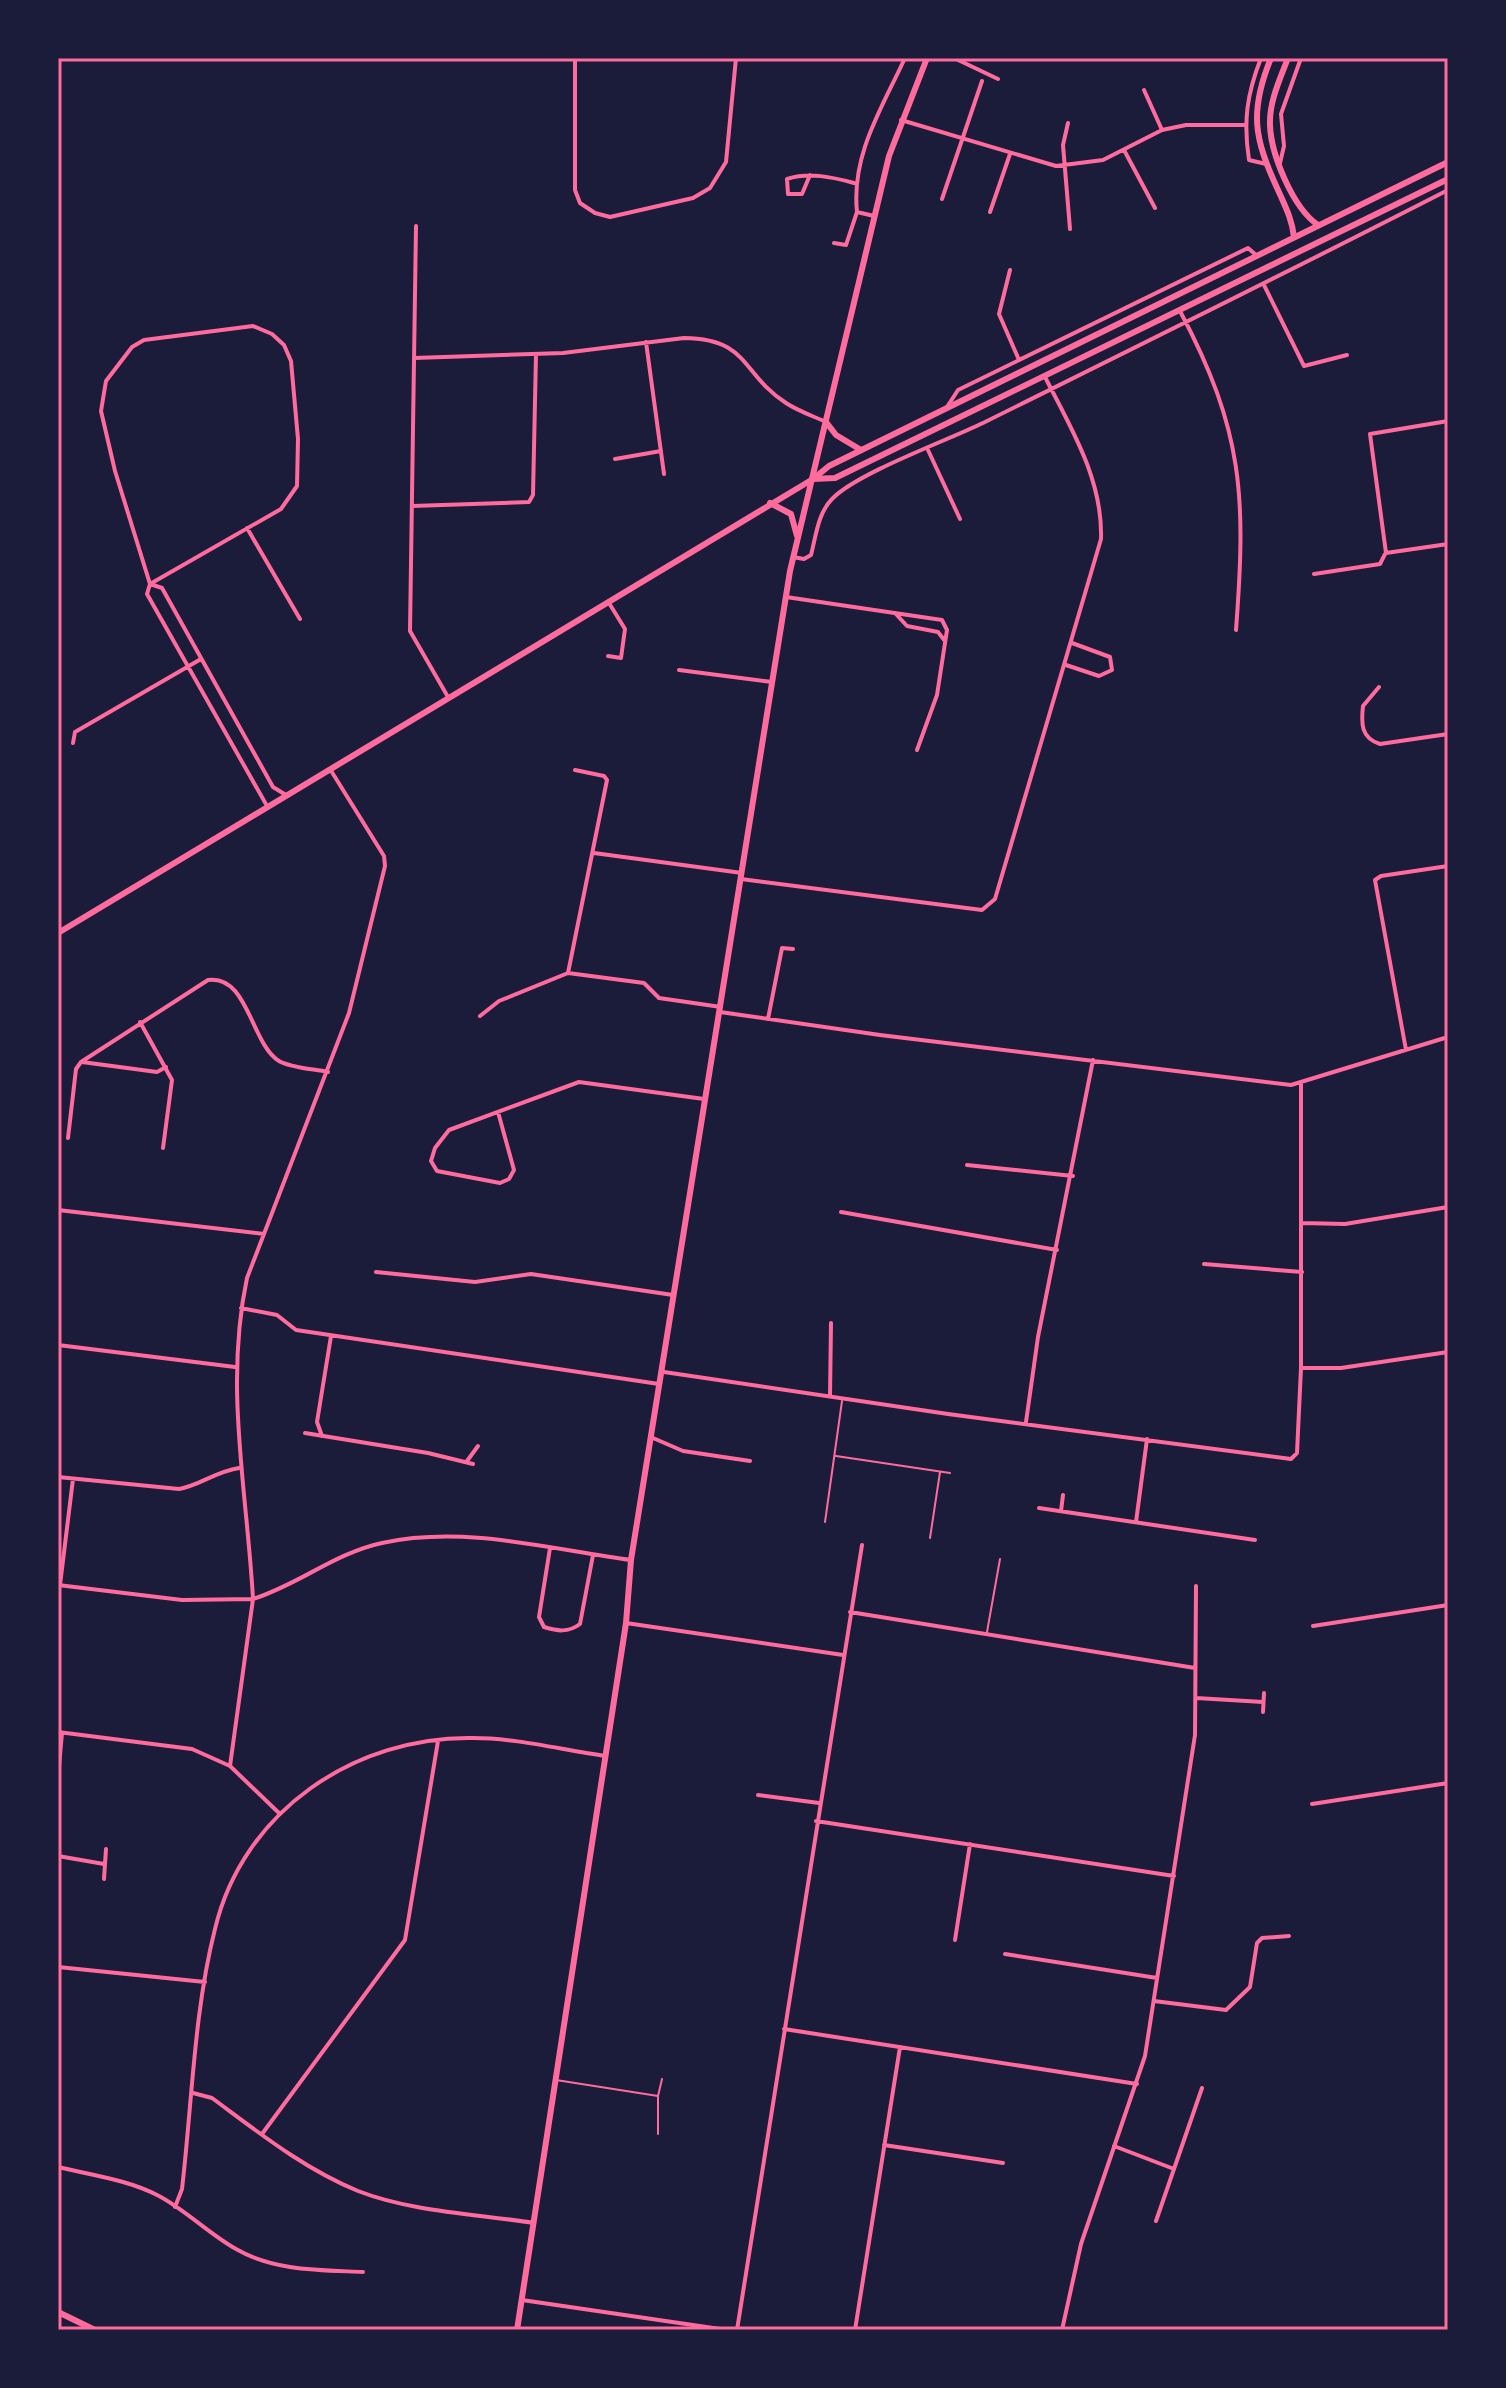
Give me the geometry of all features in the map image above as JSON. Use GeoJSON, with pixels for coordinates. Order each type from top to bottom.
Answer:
{"type":"FeatureCollection","features":[{"type":"Feature","properties":{"kind":"main road"},"geometry":{"type":"LineString","coordinates":[[517,2330],[626,1623],[631,1560],[664,1372],[793,557],[900,120],[927,58]]}},
{"type":"Feature","properties":{"kind":"main road"},"geometry":{"type":"LineString","coordinates":[[1271,58],[1258,92],[1256,133],[1266,164],[1292,221],[1294,237]]}},
{"type":"Feature","properties":{"kind":"main road"},"geometry":{"type":"LineString","coordinates":[[1288,58],[1272,102],[1270,125],[1280,163],[1309,219],[1318,225]]}},
{"type":"Feature","properties":{"kind":"main road"},"geometry":{"type":"LineString","coordinates":[[58,933],[813,479],[829,466],[1448,162]]}},
{"type":"Feature","properties":{"kind":"main road"},"geometry":{"type":"LineString","coordinates":[[813,479],[835,478],[1448,179]]}},
{"type":"Feature","properties":{"kind":"main road"},"geometry":{"type":"LineString","coordinates":[[826,422],[836,435],[861,450]]}},
{"type":"Feature","properties":{"kind":"main road"},"geometry":{"type":"LineString","coordinates":[[770,503],[791,514],[798,539]]}},
{"type":"Feature","properties":{"kind":"main road"},"geometry":{"type":"LineString","coordinates":[[58,2312],[95,2330]]}},
{"type":"Feature","properties":{"kind":"street"},"geometry":{"type":"LineString","coordinates":[[575,58],[575,190],[580,203],[595,213],[610,217],[693,198],[710,188],[726,162],[736,58]]}},
{"type":"Feature","properties":{"kind":"street"},"geometry":{"type":"LineString","coordinates":[[834,243],[846,245],[857,212],[854,183],[877,112],[905,58]]}},
{"type":"Feature","properties":{"kind":"street"},"geometry":{"type":"LineString","coordinates":[[954,58],[998,79]]}},
{"type":"Feature","properties":{"kind":"street"},"geometry":{"type":"LineString","coordinates":[[1261,58],[1247,94],[1244,125],[1249,160],[1266,164]]}},
{"type":"Feature","properties":{"kind":"street"},"geometry":{"type":"LineString","coordinates":[[1280,163],[1284,146],[1281,114],[1301,58]]}},
{"type":"Feature","properties":{"kind":"street"},"geometry":{"type":"LineString","coordinates":[[942,199],[982,81]]}},
{"type":"Feature","properties":{"kind":"street"},"geometry":{"type":"LineString","coordinates":[[1144,90],[1162,130]]}},
{"type":"Feature","properties":{"kind":"street"},"geometry":{"type":"LineString","coordinates":[[900,120],[1010,154],[1063,166],[1103,160],[1162,130],[1186,125],[1244,125]]}},
{"type":"Feature","properties":{"kind":"street"},"geometry":{"type":"LineString","coordinates":[[1068,123],[1063,145],[1063,166],[1070,229]]}},
{"type":"Feature","properties":{"kind":"street"},"geometry":{"type":"LineString","coordinates":[[1124,150],[1155,208]]}},
{"type":"Feature","properties":{"kind":"street"},"geometry":{"type":"LineString","coordinates":[[990,212],[1010,154]]}},
{"type":"Feature","properties":{"kind":"street"},"geometry":{"type":"LineString","coordinates":[[810,175],[802,194],[788,194],[787,179],[810,175],[854,183]]}},
{"type":"Feature","properties":{"kind":"street"},"geometry":{"type":"LineString","coordinates":[[793,557],[804,559],[811,555],[822,515],[831,500],[852,484],[928,450],[1184,320],[1264,285],[1448,190]]}},
{"type":"Feature","properties":{"kind":"street"},"geometry":{"type":"LineString","coordinates":[[857,212],[875,217]]}},
{"type":"Feature","properties":{"kind":"street"},"geometry":{"type":"LineString","coordinates":[[416,226],[410,631],[448,697]]}},
{"type":"Feature","properties":{"kind":"street"},"geometry":{"type":"LineString","coordinates":[[946,410],[958,390],[1248,248],[1256,255]]}},
{"type":"Feature","properties":{"kind":"street"},"geometry":{"type":"LineString","coordinates":[[1010,270],[999,314],[1019,360]]}},
{"type":"Feature","properties":{"kind":"street"},"geometry":{"type":"LineString","coordinates":[[1264,285],[1304,366],[1347,355]]}},
{"type":"Feature","properties":{"kind":"street"},"geometry":{"type":"LineString","coordinates":[[1180,311],[1218,392],[1239,470],[1242,553],[1236,630]]}},
{"type":"Feature","properties":{"kind":"street"},"geometry":{"type":"LineString","coordinates":[[150,584],[281,509],[295,494],[291,361],[284,345],[272,334],[253,326],[144,340],[132,347],[106,381],[101,411],[115,471],[150,584],[147,594],[190,665],[267,806]]}},
{"type":"Feature","properties":{"kind":"street"},"geometry":{"type":"LineString","coordinates":[[414,358],[536,354],[709,338],[730,345],[786,403],[826,422]]}},
{"type":"Feature","properties":{"kind":"street"},"geometry":{"type":"LineString","coordinates":[[646,342],[664,474]]}},
{"type":"Feature","properties":{"kind":"street"},"geometry":{"type":"LineString","coordinates":[[412,506],[529,502],[533,495],[536,354]]}},
{"type":"Feature","properties":{"kind":"street"},"geometry":{"type":"LineString","coordinates":[[594,853],[982,910],[991,906],[1098,558],[1102,520],[1091,470],[1045,377]]}},
{"type":"Feature","properties":{"kind":"street"},"geometry":{"type":"LineString","coordinates":[[1314,574],[1380,564],[1386,553],[1370,434],[1448,421]]}},
{"type":"Feature","properties":{"kind":"street"},"geometry":{"type":"LineString","coordinates":[[928,450],[960,519]]}},
{"type":"Feature","properties":{"kind":"street"},"geometry":{"type":"LineString","coordinates":[[615,459],[661,451]]}},
{"type":"Feature","properties":{"kind":"street"},"geometry":{"type":"LineString","coordinates":[[247,528],[300,619]]}},
{"type":"Feature","properties":{"kind":"street"},"geometry":{"type":"LineString","coordinates":[[1386,553],[1448,544]]}},
{"type":"Feature","properties":{"kind":"street"},"geometry":{"type":"LineString","coordinates":[[150,584],[162,588],[273,787],[286,795]]}},
{"type":"Feature","properties":{"kind":"street"},"geometry":{"type":"LineString","coordinates":[[786,597],[942,620],[947,630],[937,695],[917,750]]}},
{"type":"Feature","properties":{"kind":"street"},"geometry":{"type":"LineString","coordinates":[[607,601],[625,629],[621,658],[608,656]]}},
{"type":"Feature","properties":{"kind":"street"},"geometry":{"type":"LineString","coordinates":[[895,613],[907,626],[938,632],[945,641]]}},
{"type":"Feature","properties":{"kind":"street"},"geometry":{"type":"LineString","coordinates":[[1066,665],[1099,676],[1112,670],[1110,657],[1072,643]]}},
{"type":"Feature","properties":{"kind":"street"},"geometry":{"type":"LineString","coordinates":[[73,743],[75,732],[201,659]]}},
{"type":"Feature","properties":{"kind":"street"},"geometry":{"type":"LineString","coordinates":[[679,670],[772,682]]}},
{"type":"Feature","properties":{"kind":"street"},"geometry":{"type":"LineString","coordinates":[[1379,687],[1363,706],[1364,733],[1371,741],[1380,744],[1448,734]]}},
{"type":"Feature","properties":{"kind":"street"},"geometry":{"type":"LineString","coordinates":[[230,1766],[253,1599],[239,1468],[235,1367],[241,1308],[264,1234],[349,1013],[385,866],[384,856],[330,769]]}},
{"type":"Feature","properties":{"kind":"street"},"geometry":{"type":"LineString","coordinates":[[568,973],[567,963],[594,853],[607,780],[604,776],[575,770]]}},
{"type":"Feature","properties":{"kind":"street"},"geometry":{"type":"LineString","coordinates":[[1406,1050],[1375,880],[1448,866]]}},
{"type":"Feature","properties":{"kind":"street"},"geometry":{"type":"LineString","coordinates":[[768,1019],[782,948],[793,949]]}},
{"type":"Feature","properties":{"kind":"street"},"geometry":{"type":"LineString","coordinates":[[480,1016],[499,1001],[568,973],[644,983],[659,998],[768,1019],[1291,1085],[1448,1037]]}},
{"type":"Feature","properties":{"kind":"street"},"geometry":{"type":"LineString","coordinates":[[68,1138],[76,1069],[81,1062],[208,980],[216,979],[234,989],[271,1053],[280,1062],[328,1072]]}},
{"type":"Feature","properties":{"kind":"street"},"geometry":{"type":"LineString","coordinates":[[140,1022],[172,1080],[163,1148]]}},
{"type":"Feature","properties":{"kind":"street"},"geometry":{"type":"LineString","coordinates":[[1026,1422],[1038,1337],[1073,1176],[1093,1060]]}},
{"type":"Feature","properties":{"kind":"street"},"geometry":{"type":"LineString","coordinates":[[81,1062],[157,1072],[166,1067]]}},
{"type":"Feature","properties":{"kind":"street"},"geometry":{"type":"LineString","coordinates":[[498,1112],[514,1170],[509,1179],[500,1183],[437,1171],[431,1161],[435,1148],[449,1130],[579,1082],[706,1100]]}},
{"type":"Feature","properties":{"kind":"street"},"geometry":{"type":"LineString","coordinates":[[664,1372],[842,1399],[1287,1459],[1294,1457],[1301,1368],[1301,1082]]}},
{"type":"Feature","properties":{"kind":"street"},"geometry":{"type":"LineString","coordinates":[[967,1165],[1073,1176]]}},
{"type":"Feature","properties":{"kind":"street"},"geometry":{"type":"LineString","coordinates":[[1302,1223],[1345,1224],[1448,1207]]}},
{"type":"Feature","properties":{"kind":"street"},"geometry":{"type":"LineString","coordinates":[[58,1210],[264,1234]]}},
{"type":"Feature","properties":{"kind":"street"},"geometry":{"type":"LineString","coordinates":[[841,1212],[1057,1250]]}},
{"type":"Feature","properties":{"kind":"street"},"geometry":{"type":"LineString","coordinates":[[1204,1264],[1302,1272]]}},
{"type":"Feature","properties":{"kind":"street"},"geometry":{"type":"LineString","coordinates":[[376,1272],[475,1282],[531,1274],[675,1295]]}},
{"type":"Feature","properties":{"kind":"street"},"geometry":{"type":"LineString","coordinates":[[241,1308],[277,1315],[296,1330],[662,1384]]}},
{"type":"Feature","properties":{"kind":"street"},"geometry":{"type":"LineString","coordinates":[[830,1397],[831,1323]]}},
{"type":"Feature","properties":{"kind":"street"},"geometry":{"type":"LineString","coordinates":[[322,1436],[317,1422],[331,1336]]}},
{"type":"Feature","properties":{"kind":"street"},"geometry":{"type":"LineString","coordinates":[[58,1345],[235,1367]]}},
{"type":"Feature","properties":{"kind":"street"},"geometry":{"type":"LineString","coordinates":[[1301,1368],[1341,1368],[1448,1352]]}},
{"type":"Feature","properties":{"kind":"street"},"geometry":{"type":"LineString","coordinates":[[305,1433],[473,1464]]}},
{"type":"Feature","properties":{"kind":"street"},"geometry":{"type":"LineString","coordinates":[[653,1438],[683,1451],[750,1461]]}},
{"type":"Feature","properties":{"kind":"street"},"geometry":{"type":"LineString","coordinates":[[1136,1522],[1147,1439]]}},
{"type":"Feature","properties":{"kind":"street"},"geometry":{"type":"LineString","coordinates":[[467,1461],[478,1446]]}},
{"type":"Feature","properties":{"kind":"street"},"geometry":{"type":"LineString","coordinates":[[58,1477],[179,1489],[192,1487],[215,1471],[239,1468]]}},
{"type":"Feature","properties":{"kind":"street"},"geometry":{"type":"LineString","coordinates":[[73,1479],[59,1585],[182,1600],[253,1599],[281,1590],[334,1559],[381,1543],[450,1535],[631,1560]]}},
{"type":"Feature","properties":{"kind":"street"},"geometry":{"type":"LineString","coordinates":[[1061,1511],[1063,1495]]}},
{"type":"Feature","properties":{"kind":"street"},"geometry":{"type":"LineString","coordinates":[[1039,1508],[1255,1540]]}},
{"type":"Feature","properties":{"kind":"street"},"geometry":{"type":"LineString","coordinates":[[737,2330],[862,1545]]}},
{"type":"Feature","properties":{"kind":"street"},"geometry":{"type":"LineString","coordinates":[[550,1548],[539,1617],[544,1627],[558,1631],[572,1630],[580,1624],[593,1555]]}},
{"type":"Feature","properties":{"kind":"street"},"geometry":{"type":"LineString","coordinates":[[1062,2330],[1072,2274],[1145,2056],[1195,1735],[1196,1586]]}},
{"type":"Feature","properties":{"kind":"street"},"geometry":{"type":"LineString","coordinates":[[1313,1626],[1448,1605]]}},
{"type":"Feature","properties":{"kind":"street"},"geometry":{"type":"LineString","coordinates":[[850,1612],[1195,1668]]}},
{"type":"Feature","properties":{"kind":"street"},"geometry":{"type":"LineString","coordinates":[[626,1623],[843,1655]]}},
{"type":"Feature","properties":{"kind":"street"},"geometry":{"type":"LineString","coordinates":[[1263,1712],[1264,1693]]}},
{"type":"Feature","properties":{"kind":"street"},"geometry":{"type":"LineString","coordinates":[[1196,1698],[1263,1702]]}},
{"type":"Feature","properties":{"kind":"street"},"geometry":{"type":"LineString","coordinates":[[58,1777],[60,1732],[192,1749],[230,1766],[280,1814]]}},
{"type":"Feature","properties":{"kind":"street"},"geometry":{"type":"LineString","coordinates":[[175,2207],[182,2189],[205,1982],[215,1927],[237,1872],[280,1814],[337,1769],[374,1752],[408,1743],[472,1737],[606,1756]]}},
{"type":"Feature","properties":{"kind":"street"},"geometry":{"type":"LineString","coordinates":[[262,2134],[405,1940],[438,1741]]}},
{"type":"Feature","properties":{"kind":"street"},"geometry":{"type":"LineString","coordinates":[[1312,1804],[1448,1783]]}},
{"type":"Feature","properties":{"kind":"street"},"geometry":{"type":"LineString","coordinates":[[758,1795],[819,1803]]}},
{"type":"Feature","properties":{"kind":"street"},"geometry":{"type":"LineString","coordinates":[[816,1821],[1174,1876]]}},
{"type":"Feature","properties":{"kind":"street"},"geometry":{"type":"LineString","coordinates":[[955,1940],[970,1844]]}},
{"type":"Feature","properties":{"kind":"street"},"geometry":{"type":"LineString","coordinates":[[104,1879],[106,1849]]}},
{"type":"Feature","properties":{"kind":"street"},"geometry":{"type":"LineString","coordinates":[[58,1856],[104,1864]]}},
{"type":"Feature","properties":{"kind":"street"},"geometry":{"type":"LineString","coordinates":[[1154,2001],[1226,2010],[1250,1987],[1257,1943],[1262,1938],[1289,1936]]}},
{"type":"Feature","properties":{"kind":"street"},"geometry":{"type":"LineString","coordinates":[[1005,1954],[1157,1978]]}},
{"type":"Feature","properties":{"kind":"street"},"geometry":{"type":"LineString","coordinates":[[58,1967],[205,1982]]}},
{"type":"Feature","properties":{"kind":"street"},"geometry":{"type":"LineString","coordinates":[[784,2029],[1137,2084]]}},
{"type":"Feature","properties":{"kind":"street"},"geometry":{"type":"LineString","coordinates":[[855,2330],[900,2047]]}},
{"type":"Feature","properties":{"kind":"street"},"geometry":{"type":"LineString","coordinates":[[1156,2221],[1202,2088]]}},
{"type":"Feature","properties":{"kind":"street"},"geometry":{"type":"LineString","coordinates":[[193,2093],[212,2098],[310,2168],[359,2191],[397,2202],[534,2223]]}},
{"type":"Feature","properties":{"kind":"street"},"geometry":{"type":"LineString","coordinates":[[884,2145],[1003,2163]]}},
{"type":"Feature","properties":{"kind":"street"},"geometry":{"type":"LineString","coordinates":[[1114,2146],[1174,2169]]}},
{"type":"Feature","properties":{"kind":"street"},"geometry":{"type":"LineString","coordinates":[[58,2167],[137,2186],[175,2207],[236,2250],[268,2263],[309,2270],[363,2272]]}},
{"type":"Feature","properties":{"kind":"street"},"geometry":{"type":"LineString","coordinates":[[522,2300],[727,2330]]}},
{"type":"Feature","properties":{"kind":"lane"},"geometry":{"type":"LineString","coordinates":[[825,1522],[842,1399]]}},
{"type":"Feature","properties":{"kind":"lane"},"geometry":{"type":"LineString","coordinates":[[835,1455],[950,1473]]}},
{"type":"Feature","properties":{"kind":"lane"},"geometry":{"type":"LineString","coordinates":[[930,1538],[940,1471]]}},
{"type":"Feature","properties":{"kind":"lane"},"geometry":{"type":"LineString","coordinates":[[987,1633],[1000,1559]]}},
{"type":"Feature","properties":{"kind":"lane"},"geometry":{"type":"LineString","coordinates":[[658,2134],[658,2096],[662,2079]]}},
{"type":"Feature","properties":{"kind":"lane"},"geometry":{"type":"LineString","coordinates":[[556,2080],[658,2096]]}}]}
